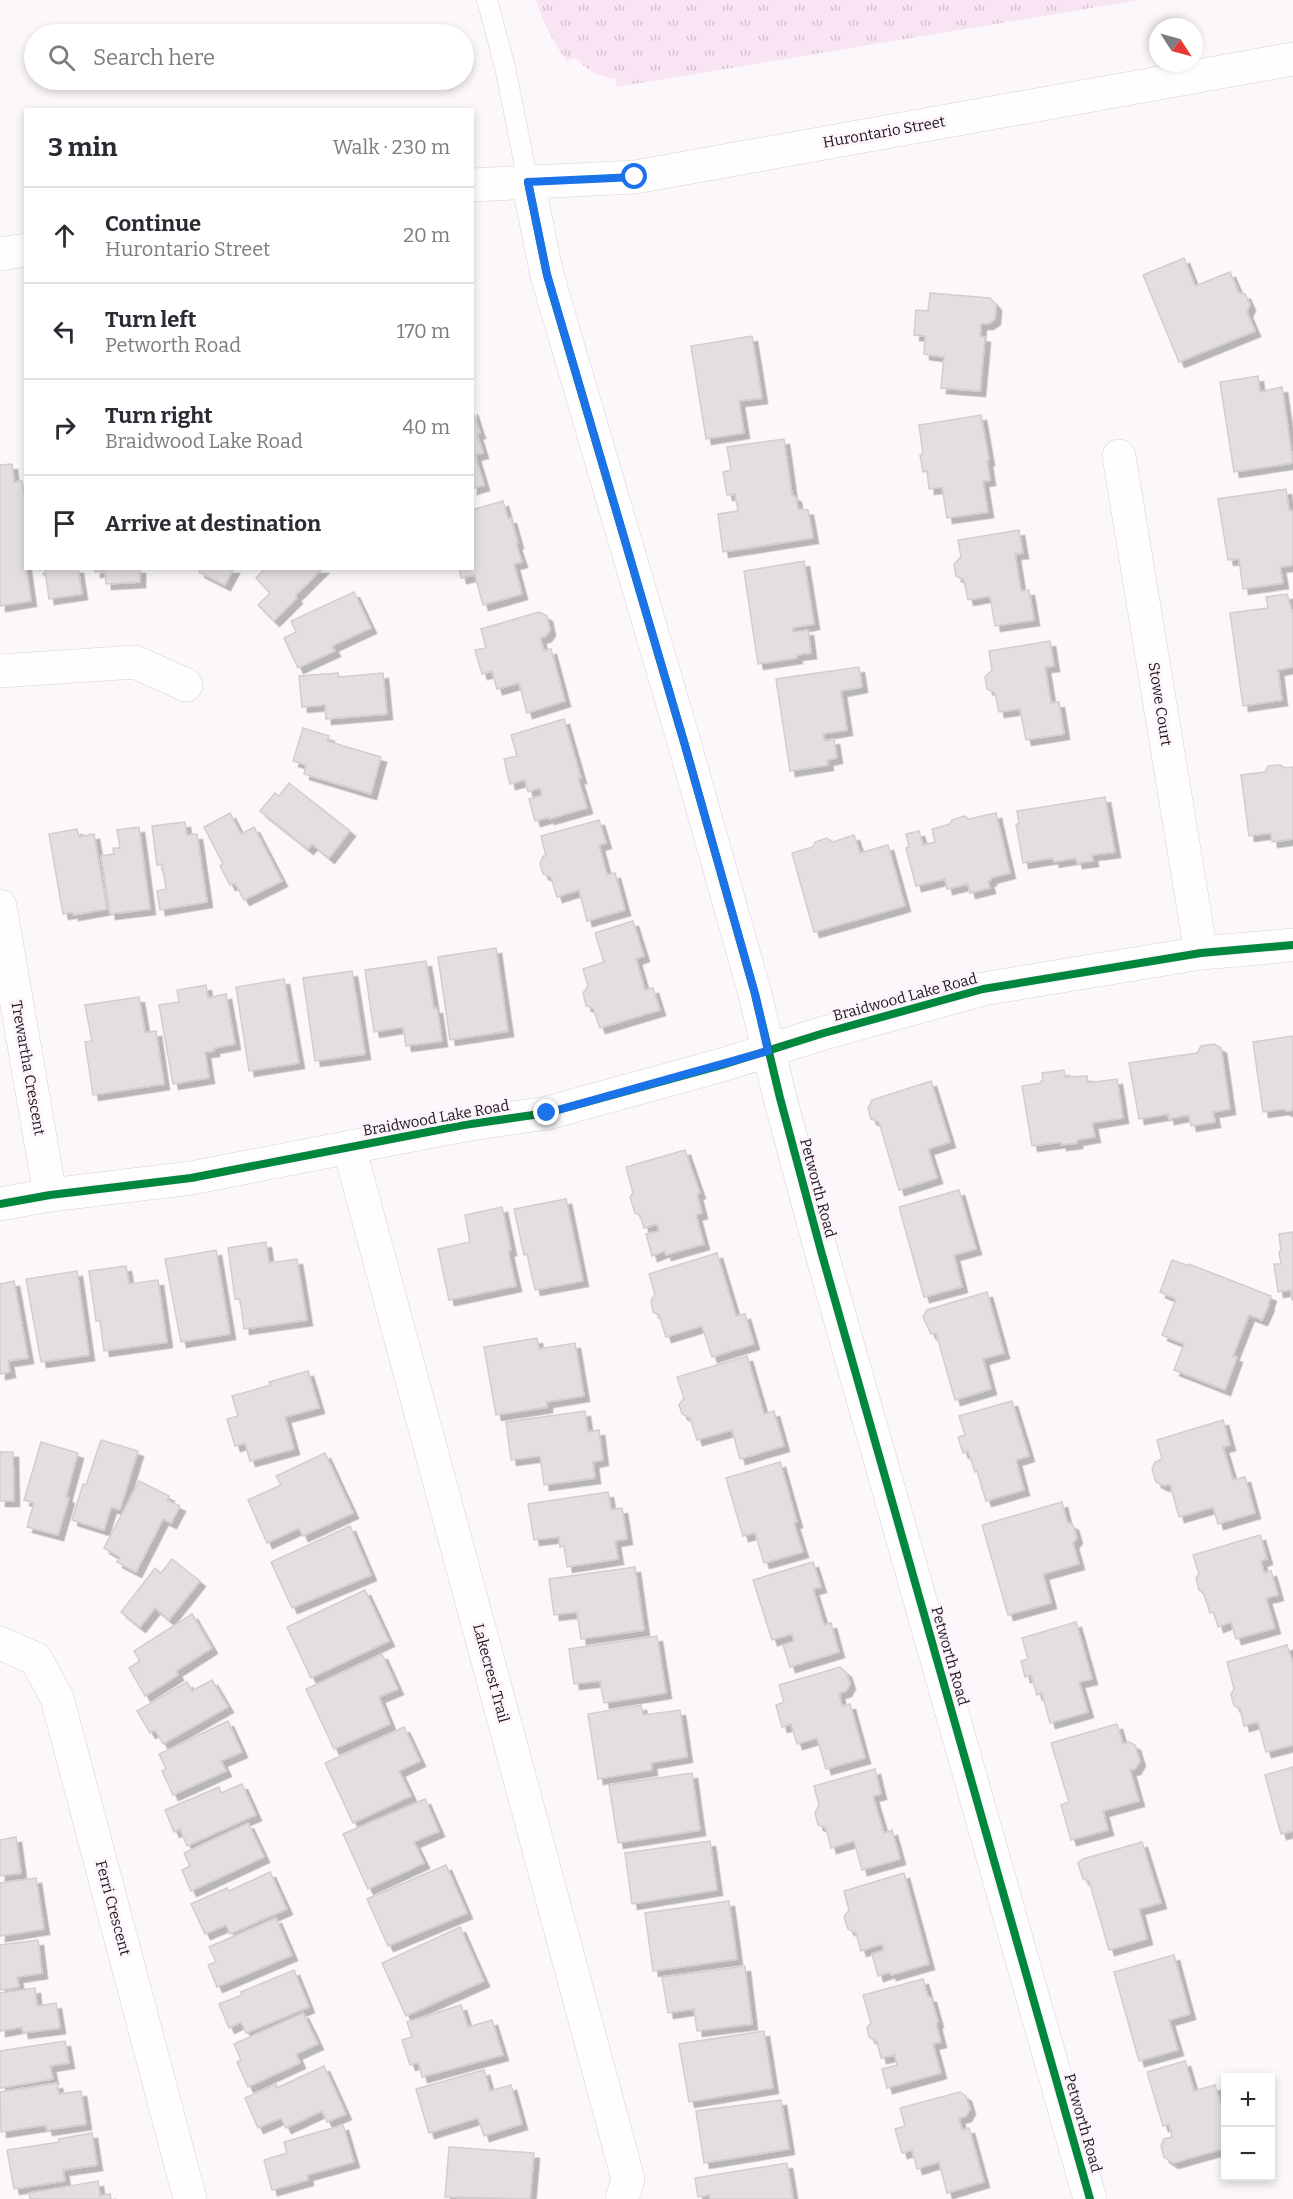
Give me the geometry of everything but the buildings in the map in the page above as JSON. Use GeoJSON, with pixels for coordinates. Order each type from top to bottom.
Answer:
{"type":"FeatureCollection","features":[{"type":"Feature","properties":{"kind":"street","name":"Hurontario Street"},"geometry":{"type":"LineString","coordinates":[[474,185],[635,177],[1293,58]]}},
{"type":"Feature","properties":{"kind":"street","name":"Petworth Road"},"geometry":{"type":"LineString","coordinates":[[528,182],[547,275],[752,982],[821,1251],[1090,2199]]}},
{"type":"Feature","properties":{"kind":"street"},"geometry":{"type":"LineString","coordinates":[[0,254],[24,250]]}},
{"type":"Feature","properties":{"kind":"street","name":"Stowe Court"},"geometry":{"type":"LineString","coordinates":[[1119,456],[1201,953]]}},
{"type":"Feature","properties":{"kind":"street"},"geometry":{"type":"LineString","coordinates":[[0,671],[135,662],[186,685]]}},
{"type":"Feature","properties":{"kind":"street","name":"Trewartha Crescent"},"geometry":{"type":"LineString","coordinates":[[0,906],[50,1195]]}},
{"type":"Feature","properties":{"kind":"street","name":"Braidwood Lake Road"},"geometry":{"type":"LineString","coordinates":[[0,1204],[50,1195],[191,1178],[464,1125],[547,1113],[983,989],[1201,953],[1293,945]]}},
{"type":"Feature","properties":{"kind":"street","name":"Lakecrest Trail"},"geometry":{"type":"LineString","coordinates":[[349,1147],[628,2179],[622,2199]]}},
{"type":"Feature","properties":{"kind":"street","name":"Ferri Crescent"},"geometry":{"type":"LineString","coordinates":[[0,1643],[36,1659],[57,1698],[190,2199]]}},
{"type":"Feature","properties":{"kind":"lane"},"geometry":{"type":"LineString","coordinates":[[487,0],[505,67],[528,182]]}},
{"type":"Feature","properties":{"kind":"green space"},"geometry":{"type":"Polygon","coordinates":[[[536,0],[1139,0],[616,87],[616,79],[593,72],[574,57],[567,61],[549,32],[536,0]]]}},
{"type":"Feature","properties":{"kind":"cycle path"},"geometry":{"type":"LineString","coordinates":[[528,182],[547,275],[684,742],[755,994],[821,1251],[1090,2199]]}},
{"type":"Feature","properties":{"kind":"cycle path"},"geometry":{"type":"LineString","coordinates":[[0,1204],[50,1195],[191,1178],[464,1125],[547,1113],[983,989],[1201,953],[1293,945]]}},
{"type":"Feature","properties":{"kind":"route"},"geometry":{"type":"LineString","coordinates":[[547,1113],[768,1051],[755,994],[684,742],[547,275],[528,182],[635,177]]}}]}
